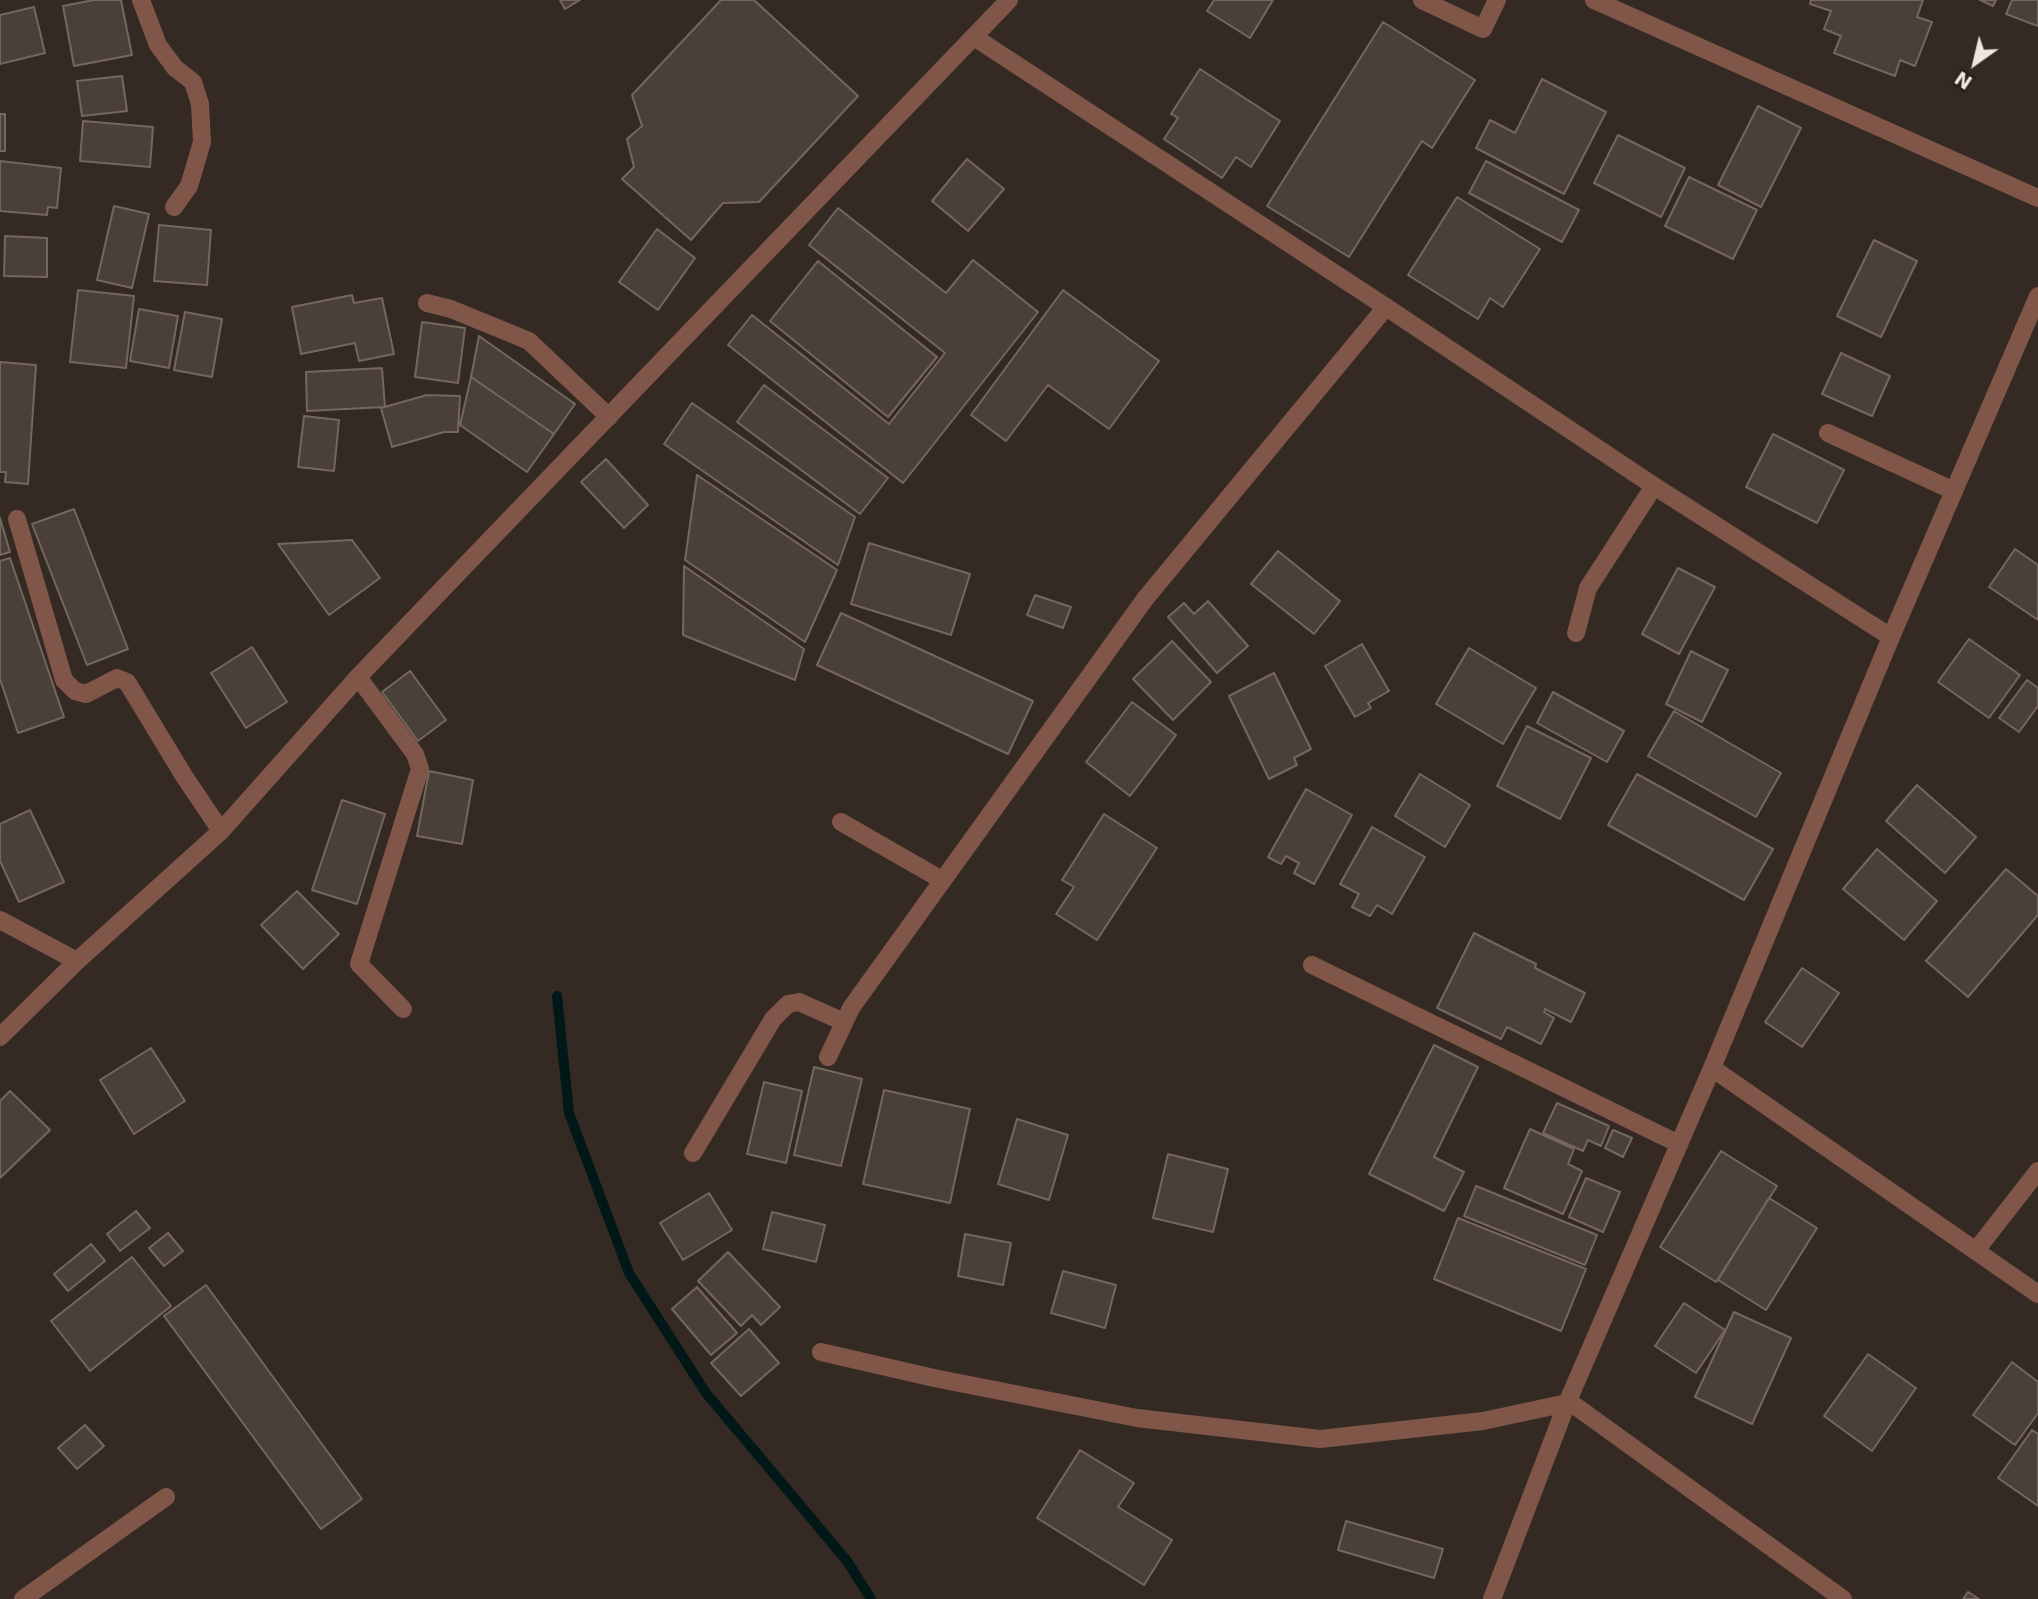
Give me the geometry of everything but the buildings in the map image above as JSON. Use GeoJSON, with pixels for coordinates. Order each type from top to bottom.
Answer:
{"type":"FeatureCollection","features":[{"type":"Feature","properties":{"kind":"street"},"geometry":{"type":"LineString","coordinates":[[141,0],[158,45],[176,68],[193,82],[200,104],[202,142],[189,186],[174,207]]}},
{"type":"Feature","properties":{"kind":"street"},"geometry":{"type":"LineString","coordinates":[[0,1037],[77,961],[221,831],[358,677],[1009,0]]}},
{"type":"Feature","properties":{"kind":"street"},"geometry":{"type":"LineString","coordinates":[[1422,0],[1483,29],[1497,0]]}},
{"type":"Feature","properties":{"kind":"street"},"geometry":{"type":"LineString","coordinates":[[1594,0],[2038,198]]}},
{"type":"Feature","properties":{"kind":"street"},"geometry":{"type":"LineString","coordinates":[[974,37],[1654,485],[1891,637]]}},
{"type":"Feature","properties":{"kind":"street"},"geometry":{"type":"LineString","coordinates":[[1492,1599],[1567,1402],[1712,1068],[1891,637],[2038,296]]}},
{"type":"Feature","properties":{"kind":"street"},"geometry":{"type":"LineString","coordinates":[[427,303],[451,309],[529,341],[609,417]]}},
{"type":"Feature","properties":{"kind":"street"},"geometry":{"type":"LineString","coordinates":[[828,1057],[851,1008],[1145,598],[1386,307]]}},
{"type":"Feature","properties":{"kind":"street"},"geometry":{"type":"LineString","coordinates":[[1828,433],[1954,491]]}},
{"type":"Feature","properties":{"kind":"street"},"geometry":{"type":"LineString","coordinates":[[1576,633],[1588,589],[1654,485]]}},
{"type":"Feature","properties":{"kind":"street"},"geometry":{"type":"LineString","coordinates":[[17,519],[64,680],[75,691],[86,694],[117,678],[127,682],[221,831]]}},
{"type":"Feature","properties":{"kind":"street"},"geometry":{"type":"LineString","coordinates":[[358,677],[415,754],[420,769],[359,964],[404,1009]]}},
{"type":"Feature","properties":{"kind":"street"},"geometry":{"type":"LineString","coordinates":[[841,822],[942,880]]}},
{"type":"Feature","properties":{"kind":"street"},"geometry":{"type":"LineString","coordinates":[[0,919],[77,961]]}},
{"type":"Feature","properties":{"kind":"street"},"geometry":{"type":"LineString","coordinates":[[1312,965],[1679,1144]]}},
{"type":"Feature","properties":{"kind":"street"},"geometry":{"type":"LineString","coordinates":[[693,1153],[773,1019],[788,1003],[799,1002],[845,1022]]}},
{"type":"Feature","properties":{"kind":"street"},"geometry":{"type":"LineString","coordinates":[[1712,1068],[1977,1249],[2038,1294]]}},
{"type":"Feature","properties":{"kind":"street"},"geometry":{"type":"LineString","coordinates":[[1977,1249],[2038,1171]]}},
{"type":"Feature","properties":{"kind":"street"},"geometry":{"type":"LineString","coordinates":[[821,1352],[934,1378],[1137,1418],[1320,1438],[1483,1421],[1567,1402],[1843,1599]]}},
{"type":"Feature","properties":{"kind":"street"},"geometry":{"type":"LineString","coordinates":[[23,1599],[166,1497]]}},
{"type":"Feature","properties":{"kind":"waterway"},"geometry":{"type":"LineString","coordinates":[[557,996],[569,1113],[629,1273],[706,1393],[847,1561],[871,1599]]}}]}
